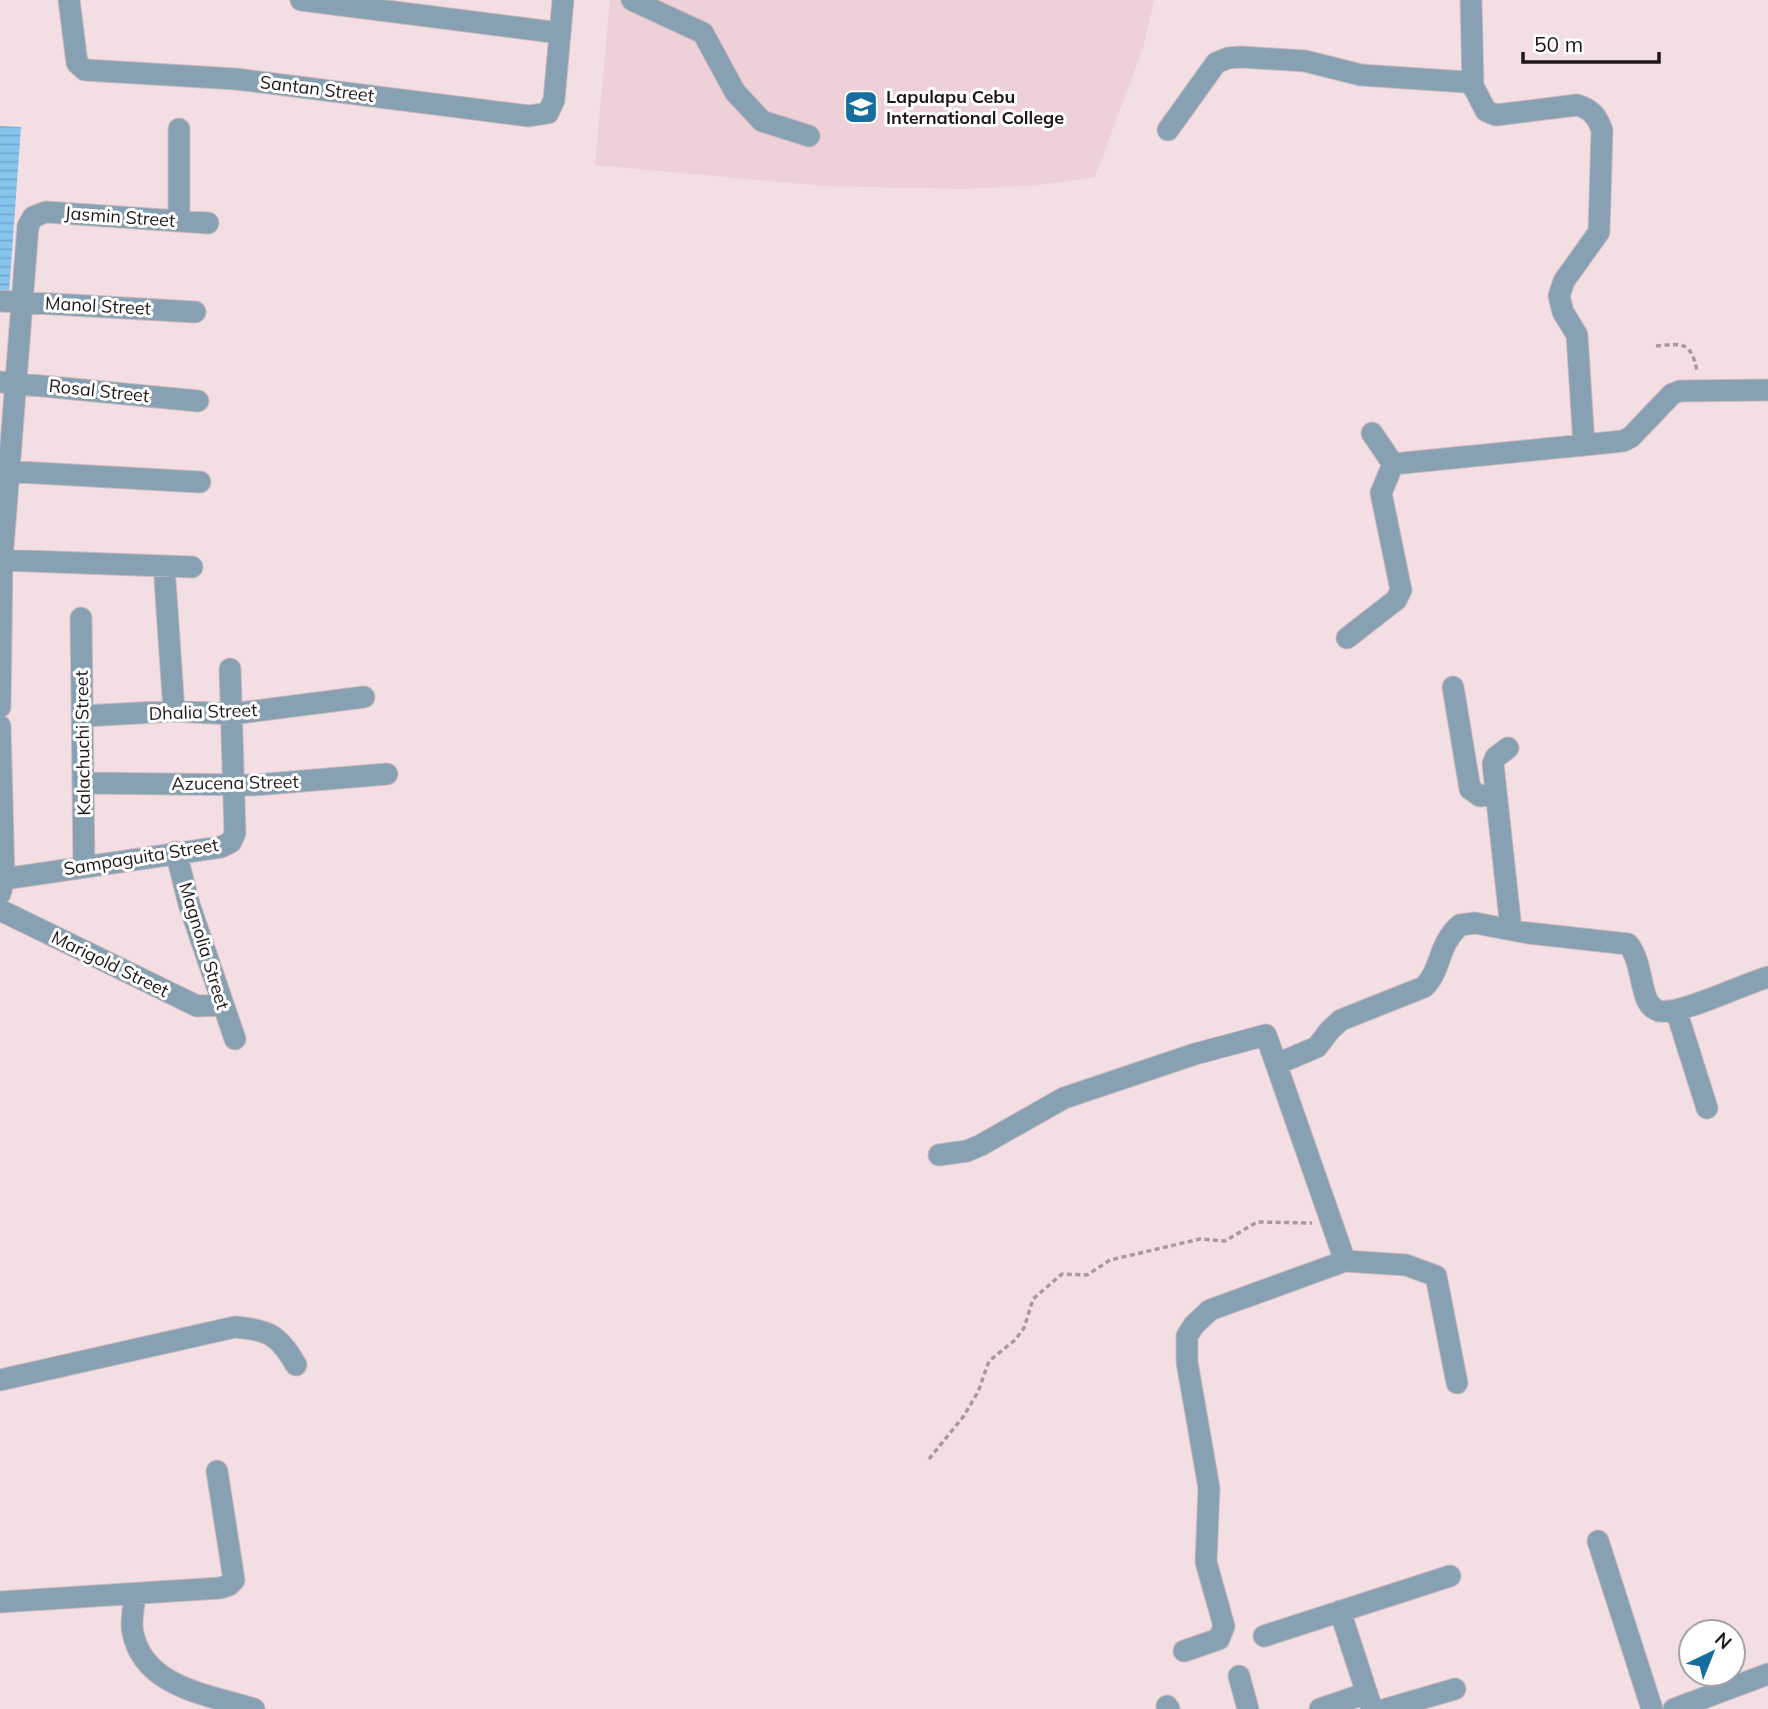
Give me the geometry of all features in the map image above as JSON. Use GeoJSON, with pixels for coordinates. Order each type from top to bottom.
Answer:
{"type":"FeatureCollection","features":[{"type":"Feature","properties":{"kind":"street","name":"Santan Street"},"geometry":{"type":"LineString","coordinates":[[69,0],[77,63],[85,70],[236,79],[529,117],[548,113],[554,100],[560,33]]}},
{"type":"Feature","properties":{"kind":"street"},"geometry":{"type":"LineString","coordinates":[[301,0],[560,33],[563,0]]}},
{"type":"Feature","properties":{"kind":"street"},"geometry":{"type":"LineString","coordinates":[[632,0],[703,33],[735,92],[762,121],[809,136]]}},
{"type":"Feature","properties":{"kind":"street"},"geometry":{"type":"LineString","coordinates":[[1471,0],[1473,86],[1486,111],[1496,115],[1577,105],[1588,108],[1597,118],[1602,130],[1599,232],[1564,281],[1559,296],[1563,312],[1577,335],[1584,445]]}},
{"type":"Feature","properties":{"kind":"street"},"geometry":{"type":"LineString","coordinates":[[1168,130],[1208,72],[1216,63],[1228,58],[1305,61],[1361,75],[1459,81],[1473,86]]}},
{"type":"Feature","properties":{"kind":"street"},"geometry":{"type":"LineString","coordinates":[[179,129],[179,221]]}},
{"type":"Feature","properties":{"kind":"street","name":"Jasmin Street"},"geometry":{"type":"LineString","coordinates":[[23,302],[28,226],[33,217],[46,212],[208,223]]}},
{"type":"Feature","properties":{"kind":"street","name":"Manol Street"},"geometry":{"type":"LineString","coordinates":[[0,301],[195,312]]}},
{"type":"Feature","properties":{"kind":"street"},"geometry":{"type":"LineString","coordinates":[[0,707],[1,560],[8,382],[23,302]]}},
{"type":"Feature","properties":{"kind":"street","name":"Rosal Street"},"geometry":{"type":"LineString","coordinates":[[8,382],[198,401]]}},
{"type":"Feature","properties":{"kind":"street"},"geometry":{"type":"LineString","coordinates":[[1393,464],[1623,440],[1631,437],[1672,394],[1680,391],[1768,390]]}},
{"type":"Feature","properties":{"kind":"street"},"geometry":{"type":"LineString","coordinates":[[1372,433],[1393,464]]}},
{"type":"Feature","properties":{"kind":"street"},"geometry":{"type":"LineString","coordinates":[[1348,638],[1396,600],[1401,590],[1381,493],[1393,464]]}},
{"type":"Feature","properties":{"kind":"street"},"geometry":{"type":"LineString","coordinates":[[4,471],[200,482]]}},
{"type":"Feature","properties":{"kind":"street"},"geometry":{"type":"LineString","coordinates":[[1,560],[192,567]]}},
{"type":"Feature","properties":{"kind":"street"},"geometry":{"type":"LineString","coordinates":[[164,566],[174,711]]}},
{"type":"Feature","properties":{"kind":"street","name":"Kalachuchi Street"},"geometry":{"type":"LineString","coordinates":[[81,618],[85,867]]}},
{"type":"Feature","properties":{"kind":"street","name":"Sampaguita Street"},"geometry":{"type":"LineString","coordinates":[[2,886],[85,867],[221,847],[231,842],[234,833],[234,786],[230,669]]}},
{"type":"Feature","properties":{"kind":"street"},"geometry":{"type":"LineString","coordinates":[[1453,687],[1470,789],[1480,796],[1496,794]]}},
{"type":"Feature","properties":{"kind":"street","name":"Dhalia Street"},"geometry":{"type":"LineString","coordinates":[[84,716],[174,711],[231,715],[364,697]]}},
{"type":"Feature","properties":{"kind":"street"},"geometry":{"type":"LineString","coordinates":[[0,726],[2,886]]}},
{"type":"Feature","properties":{"kind":"street"},"geometry":{"type":"LineString","coordinates":[[1508,748],[1496,757],[1493,764],[1511,929]]}},
{"type":"Feature","properties":{"kind":"street","name":"Azucena Street"},"geometry":{"type":"LineString","coordinates":[[84,783],[234,786],[387,774]]}},
{"type":"Feature","properties":{"kind":"street","name":"Magnolia Street"},"geometry":{"type":"LineString","coordinates":[[176,852],[189,904],[235,1039]]}},
{"type":"Feature","properties":{"kind":"street","name":"Marigold Street"},"geometry":{"type":"LineString","coordinates":[[0,910],[197,1006],[222,1005]]}},
{"type":"Feature","properties":{"kind":"street"},"geometry":{"type":"LineString","coordinates":[[1277,1064],[1317,1047],[1342,1020],[1424,986],[1433,976],[1444,944],[1460,925],[1475,923],[1528,933],[1628,944],[1633,950],[1643,991],[1650,1006],[1658,1010],[1676,1010],[1768,977]]}},
{"type":"Feature","properties":{"kind":"street"},"geometry":{"type":"LineString","coordinates":[[1676,1010],[1707,1108]]}},
{"type":"Feature","properties":{"kind":"street"},"geometry":{"type":"LineString","coordinates":[[939,1156],[967,1151],[981,1145],[1064,1098],[1195,1054],[1265,1034],[1345,1261]]}},
{"type":"Feature","properties":{"kind":"street"},"geometry":{"type":"LineString","coordinates":[[1184,1651],[1219,1639],[1224,1626],[1206,1562],[1209,1488],[1187,1362],[1187,1336],[1194,1325],[1210,1310],[1345,1261],[1406,1265],[1436,1276],[1457,1383]]}},
{"type":"Feature","properties":{"kind":"street"},"geometry":{"type":"LineString","coordinates":[[0,1380],[235,1327],[269,1332],[286,1346],[296,1365]]}},
{"type":"Feature","properties":{"kind":"street"},"geometry":{"type":"LineString","coordinates":[[0,1602],[135,1595],[229,1585],[234,1580],[217,1471]]}},
{"type":"Feature","properties":{"kind":"street"},"geometry":{"type":"LineString","coordinates":[[1598,1541],[1652,1709]]}},
{"type":"Feature","properties":{"kind":"street"},"geometry":{"type":"LineString","coordinates":[[1264,1636],[1450,1576]]}},
{"type":"Feature","properties":{"kind":"street"},"geometry":{"type":"LineString","coordinates":[[135,1595],[132,1631],[141,1657],[172,1683],[207,1697],[254,1709]]}},
{"type":"Feature","properties":{"kind":"street"},"geometry":{"type":"LineString","coordinates":[[1320,1709],[1369,1701],[1340,1611]]}},
{"type":"Feature","properties":{"kind":"street"},"geometry":{"type":"LineString","coordinates":[[1674,1709],[1768,1674]]}},
{"type":"Feature","properties":{"kind":"street"},"geometry":{"type":"LineString","coordinates":[[1239,1676],[1248,1709]]}},
{"type":"Feature","properties":{"kind":"street"},"geometry":{"type":"LineString","coordinates":[[1386,1709],[1455,1689]]}},
{"type":"Feature","properties":{"kind":"path"},"geometry":{"type":"LineString","coordinates":[[1656,346],[1677,344],[1686,346],[1693,352],[1702,390]]}},
{"type":"Feature","properties":{"kind":"path"},"geometry":{"type":"LineString","coordinates":[[929,1459],[963,1417],[978,1392],[989,1362],[1024,1328],[1033,1299],[1062,1274],[1087,1275],[1110,1260],[1189,1241],[1225,1241],[1258,1222],[1332,1223]]}},
{"type":"Feature","properties":{"kind":"shaded area","name":"Lapulapu Cebu International College"},"geometry":{"type":"Polygon","coordinates":[[[610,0],[1154,0],[1143,48],[1095,177],[1039,185],[962,189],[824,186],[595,165],[610,0]]]}},
{"type":"Feature","properties":{"kind":"water"},"geometry":{"type":"Polygon","coordinates":[[[0,126],[21,127],[9,293],[0,292],[0,126]]]}},
{"type":"Feature","properties":{"kind":"place","name":"Lapulapu Cebu International College"},"geometry":{"type":"Point","coordinates":[861,107]}}]}
